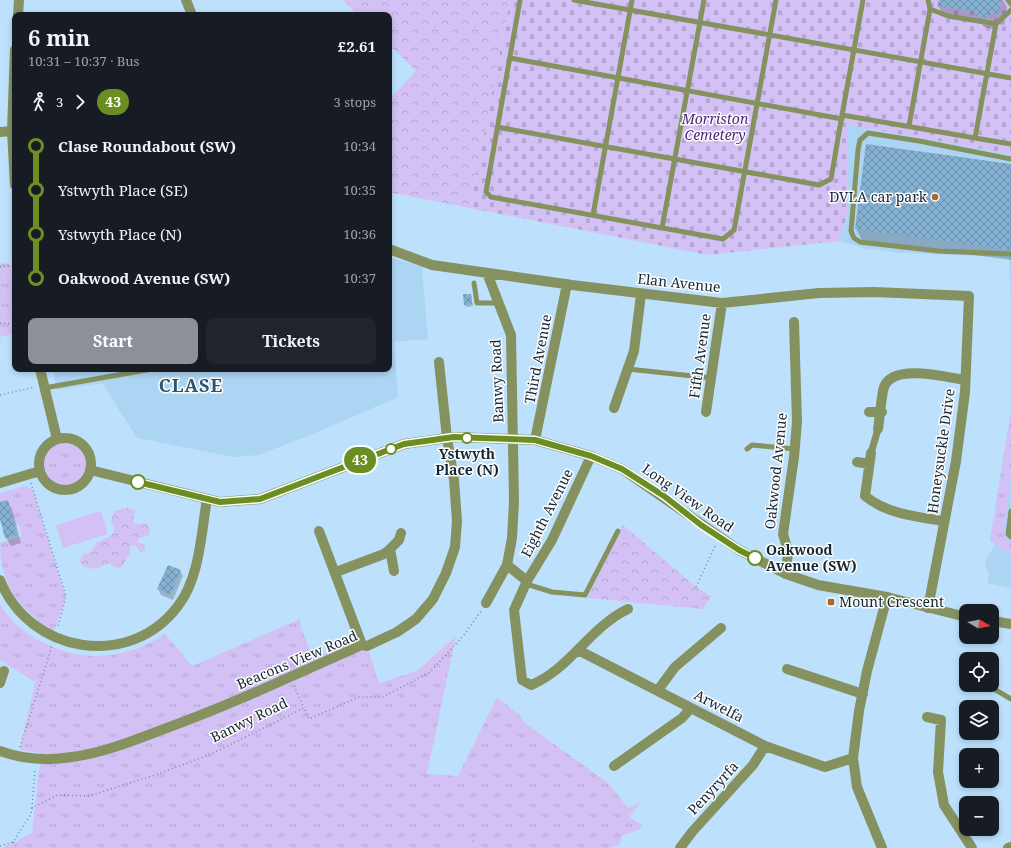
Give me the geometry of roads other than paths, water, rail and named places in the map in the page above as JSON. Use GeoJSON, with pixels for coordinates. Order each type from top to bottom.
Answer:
{"type":"FeatureCollection","features":[{"type":"Feature","properties":{"kind":"street"},"geometry":{"type":"LineString","coordinates":[[18,12],[19,0]]}},
{"type":"Feature","properties":{"kind":"street"},"geometry":{"type":"LineString","coordinates":[[186,0],[191,12]]}},
{"type":"Feature","properties":{"kind":"street"},"geometry":{"type":"LineString","coordinates":[[0,132],[12,131]]}},
{"type":"Feature","properties":{"kind":"street","name":"Elan Avenue"},"geometry":{"type":"LineString","coordinates":[[392,250],[432,265],[642,294],[722,303],[819,293],[874,292],[969,296]]}},
{"type":"Feature","properties":{"kind":"street","name":"Banwy Road"},"geometry":{"type":"LineString","coordinates":[[486,602],[507,565],[512,538],[514,501],[511,335],[487,273]]}},
{"type":"Feature","properties":{"kind":"street","name":"Third Avenue"},"geometry":{"type":"LineString","coordinates":[[535,440],[567,284]]}},
{"type":"Feature","properties":{"kind":"street"},"geometry":{"type":"LineString","coordinates":[[614,408],[634,351],[642,294]]}},
{"type":"Feature","properties":{"kind":"street","name":"Honeysuckle Drive"},"geometry":{"type":"LineString","coordinates":[[928,608],[956,461],[965,380],[969,296]]}},
{"type":"Feature","properties":{"kind":"street","name":"Fifth Avenue"},"geometry":{"type":"LineString","coordinates":[[706,412],[722,303]]}},
{"type":"Feature","properties":{"kind":"street","name":"Oakwood Avenue"},"geometry":{"type":"LineString","coordinates":[[786,574],[788,551],[783,534],[795,449],[797,392],[794,322]]}},
{"type":"Feature","properties":{"kind":"street","name":"Beacons View Road"},"geometry":{"type":"LineString","coordinates":[[0,750],[18,756],[36,758],[72,757],[131,742],[199,716],[362,645],[367,646],[397,632],[416,619],[433,599],[446,573],[455,547],[457,521],[454,480],[447,438],[439,362]]}},
{"type":"Feature","properties":{"kind":"street"},"geometry":{"type":"LineString","coordinates":[[41,372],[57,439]]}},
{"type":"Feature","properties":{"kind":"street"},"geometry":{"type":"LineString","coordinates":[[944,521],[916,517],[872,502],[866,496],[869,464],[882,412],[884,387],[889,379],[896,375],[915,373],[965,380]]}},
{"type":"Feature","properties":{"kind":"street"},"geometry":{"type":"LineString","coordinates":[[869,412],[882,412]]}},
{"type":"Feature","properties":{"kind":"street"},"geometry":{"type":"LineString","coordinates":[[66,438],[74,440],[84,446],[90,456],[90,470],[85,480],[76,487],[70,489],[61,490],[50,485],[40,471],[39,464],[41,454],[47,445],[57,439],[66,438]]}},
{"type":"Feature","properties":{"kind":"street","name":"Long View Road"},"geometry":{"type":"LineString","coordinates":[[90,470],[220,502],[260,499],[404,444],[447,438],[535,440],[591,456],[622,469],[664,496],[739,550],[786,574],[818,585],[887,597],[959,615]]}},
{"type":"Feature","properties":{"kind":"street","name":"Eighth Avenue"},"geometry":{"type":"LineString","coordinates":[[578,650],[541,681],[531,685],[522,680],[514,610],[527,582],[552,540],[591,456]]}},
{"type":"Feature","properties":{"kind":"street"},"geometry":{"type":"LineString","coordinates":[[857,462],[869,464]]}},
{"type":"Feature","properties":{"kind":"street"},"geometry":{"type":"LineString","coordinates":[[0,483],[40,471]]}},
{"type":"Feature","properties":{"kind":"street"},"geometry":{"type":"LineString","coordinates":[[0,580],[17,610],[43,632],[84,645],[107,646],[127,642],[147,634],[160,625],[178,606],[189,588],[197,559],[207,499]]}},
{"type":"Feature","properties":{"kind":"street"},"geometry":{"type":"LineString","coordinates":[[319,531],[336,572],[362,645]]}},
{"type":"Feature","properties":{"kind":"street"},"geometry":{"type":"LineString","coordinates":[[336,572],[384,554],[399,540],[401,533]]}},
{"type":"Feature","properties":{"kind":"street"},"geometry":{"type":"LineString","coordinates":[[390,549],[394,571]]}},
{"type":"Feature","properties":{"kind":"street"},"geometry":{"type":"LineString","coordinates":[[507,565],[527,582]]}},
{"type":"Feature","properties":{"kind":"street"},"geometry":{"type":"LineString","coordinates":[[877,846],[856,787],[853,758],[863,694],[887,597]]}},
{"type":"Feature","properties":{"kind":"street"},"geometry":{"type":"LineString","coordinates":[[578,650],[596,630],[617,614],[628,609]]}},
{"type":"Feature","properties":{"kind":"street"},"geometry":{"type":"LineString","coordinates":[[999,622],[1011,624]]}},
{"type":"Feature","properties":{"kind":"street"},"geometry":{"type":"LineString","coordinates":[[658,690],[675,667],[721,628]]}},
{"type":"Feature","properties":{"kind":"street","name":"Arwelfa"},"geometry":{"type":"LineString","coordinates":[[578,650],[765,746],[825,767],[853,758]]}},
{"type":"Feature","properties":{"kind":"street"},"geometry":{"type":"LineString","coordinates":[[788,668],[863,694]]}},
{"type":"Feature","properties":{"kind":"street"},"geometry":{"type":"LineString","coordinates":[[0,683],[4,671]]}},
{"type":"Feature","properties":{"kind":"street"},"geometry":{"type":"LineString","coordinates":[[614,766],[682,718],[691,708]]}},
{"type":"Feature","properties":{"kind":"street"},"geometry":{"type":"LineString","coordinates":[[927,717],[940,720],[938,772],[944,805],[972,848]]}},
{"type":"Feature","properties":{"kind":"street","name":"Penyryrfa"},"geometry":{"type":"LineString","coordinates":[[680,848],[692,832],[753,765],[765,746]]}},
{"type":"Feature","properties":{"kind":"lane"},"geometry":{"type":"LineString","coordinates":[[520,0],[486,192],[491,197],[723,239],[734,230],[776,0]]}},
{"type":"Feature","properties":{"kind":"lane"},"geometry":{"type":"LineString","coordinates":[[574,0],[1011,78]]}},
{"type":"Feature","properties":{"kind":"lane"},"geometry":{"type":"LineString","coordinates":[[592,215],[632,0]]}},
{"type":"Feature","properties":{"kind":"lane"},"geometry":{"type":"LineString","coordinates":[[662,228],[704,0]]}},
{"type":"Feature","properties":{"kind":"lane"},"geometry":{"type":"LineString","coordinates":[[497,127],[820,185],[831,179],[863,0]]}},
{"type":"Feature","properties":{"kind":"lane"},"geometry":{"type":"LineString","coordinates":[[909,126],[930,9],[928,0]]}},
{"type":"Feature","properties":{"kind":"lane"},"geometry":{"type":"LineString","coordinates":[[1008,0],[1011,4]]}},
{"type":"Feature","properties":{"kind":"lane"},"geometry":{"type":"LineString","coordinates":[[930,9],[948,16],[996,24]]}},
{"type":"Feature","properties":{"kind":"lane"},"geometry":{"type":"LineString","coordinates":[[975,138],[996,24],[1011,10]]}},
{"type":"Feature","properties":{"kind":"lane"},"geometry":{"type":"LineString","coordinates":[[510,58],[757,103],[909,126],[1011,144]]}},
{"type":"Feature","properties":{"kind":"lane"},"geometry":{"type":"LineString","coordinates":[[1011,159],[919,141],[868,134],[860,140],[858,150],[851,231],[854,238],[860,242],[938,251],[1011,254]]}},
{"type":"Feature","properties":{"kind":"lane"},"geometry":{"type":"LineString","coordinates":[[474,283],[477,302],[498,303]]}},
{"type":"Feature","properties":{"kind":"lane"},"geometry":{"type":"LineString","coordinates":[[628,369],[711,378]]}},
{"type":"Feature","properties":{"kind":"lane"},"geometry":{"type":"LineString","coordinates":[[44,386],[133,372]]}},
{"type":"Feature","properties":{"kind":"lane"},"geometry":{"type":"LineString","coordinates":[[747,449],[752,445],[795,449]]}},
{"type":"Feature","properties":{"kind":"lane"},"geometry":{"type":"LineString","coordinates":[[1011,511],[1008,534],[1011,537]]}},
{"type":"Feature","properties":{"kind":"lane"},"geometry":{"type":"LineString","coordinates":[[527,582],[552,592],[585,595],[618,531]]}},
{"type":"Feature","properties":{"kind":"lane"},"geometry":{"type":"LineString","coordinates":[[999,692],[1011,699]]}},
{"type":"Feature","properties":{"kind":"place","name":"DVLA car park"},"geometry":{"type":"Point","coordinates":[935,197]}},
{"type":"Feature","properties":{"kind":"place","name":"Ystwyth Place (N)"},"geometry":{"type":"Point","coordinates":[467,438]}},
{"type":"Feature","properties":{"kind":"place","name":"Oakwood Avenue (SW)"},"geometry":{"type":"Point","coordinates":[755,558]}},
{"type":"Feature","properties":{"kind":"place","name":"Mount Crescent"},"geometry":{"type":"Point","coordinates":[831,602]}},
{"type":"Feature","properties":{"kind":"district","name":"CLASE"},"geometry":{"type":"Point","coordinates":[191,386]}},
{"type":"Feature","properties":{"kind":"park label","name":"Morriston Cemetery"},"geometry":{"type":"Point","coordinates":[715,128]}}]}
